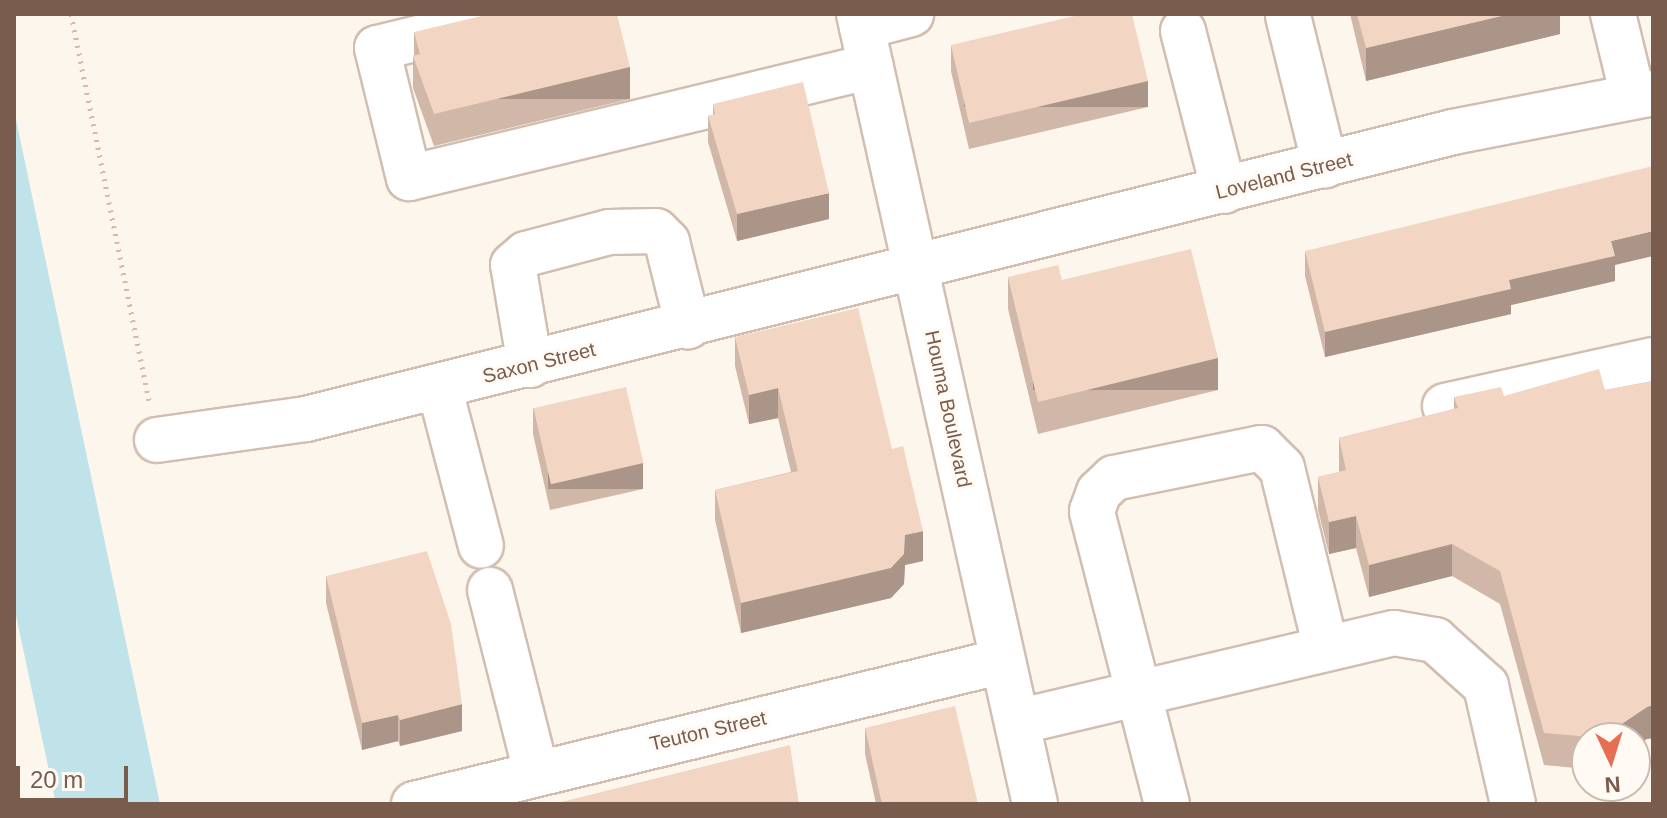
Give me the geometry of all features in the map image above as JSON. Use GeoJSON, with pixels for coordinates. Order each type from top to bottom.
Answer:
{"type":"FeatureCollection","features":[{"type":"Feature","properties":{"kind":"street"},"geometry":{"type":"LineString","coordinates":[[517,14],[377,48],[409,178],[864,35],[911,14]]}},
{"type":"Feature","properties":{"kind":"street"},"geometry":{"type":"LineString","coordinates":[[1613,14],[1643,94]]}},
{"type":"Feature","properties":{"kind":"street"},"geometry":{"type":"LineString","coordinates":[[1288,16],[1325,165]]}},
{"type":"Feature","properties":{"kind":"street"},"geometry":{"type":"LineString","coordinates":[[1183,31],[1224,191]]}},
{"type":"Feature","properties":{"kind":"street","name":"Houma Boulevard"},"geometry":{"type":"LineString","coordinates":[[864,35],[1035,804]]}},
{"type":"Feature","properties":{"kind":"street","name":"Loveland Street"},"geometry":{"type":"LineString","coordinates":[[917,271],[1325,165],[1643,94]]}},
{"type":"Feature","properties":{"kind":"street"},"geometry":{"type":"LineString","coordinates":[[530,365],[513,265],[526,254],[609,232],[656,231],[667,242],[688,326]]}},
{"type":"Feature","properties":{"kind":"street","name":"Saxon Street"},"geometry":{"type":"LineString","coordinates":[[157,440],[306,419],[917,271]]}},
{"type":"Feature","properties":{"kind":"street"},"geometry":{"type":"LineString","coordinates":[[1445,406],[1653,360]]}},
{"type":"Feature","properties":{"kind":"street"},"geometry":{"type":"LineString","coordinates":[[439,386],[481,546]]}},
{"type":"Feature","properties":{"kind":"street"},"geometry":{"type":"LineString","coordinates":[[1167,804],[1092,511],[1114,478],[1262,448],[1282,468],[1326,649]]}},
{"type":"Feature","properties":{"kind":"street"},"geometry":{"type":"LineString","coordinates":[[490,590],[536,772]]}},
{"type":"Feature","properties":{"kind":"street"},"geometry":{"type":"LineString","coordinates":[[1017,722],[1394,633],[1435,640],[1467,662],[1486,686],[1513,804]]}},
{"type":"Feature","properties":{"kind":"street","name":"Teuton Street"},"geometry":{"type":"LineString","coordinates":[[414,804],[1003,661]]}},
{"type":"Feature","properties":{"kind":"path"},"geometry":{"type":"LineString","coordinates":[[71,14],[157,440]]}},
{"type":"Feature","properties":{"kind":"water"},"geometry":{"type":"Polygon","coordinates":[[[14,110],[160,804],[56,804],[14,606],[14,110]]]}},
{"type":"Feature","properties":{"kind":"building"},"geometry":{"type":"Polygon","coordinates":[[[490,14],[617,14],[630,67],[434,114],[413,56],[420,54],[414,32],[490,14]]]}},
{"type":"Feature","properties":{"kind":"building"},"geometry":{"type":"Polygon","coordinates":[[[1083,14],[1132,14],[1148,81],[969,123],[951,45],[1083,14]]]}},
{"type":"Feature","properties":{"kind":"building"},"geometry":{"type":"Polygon","coordinates":[[[1357,14],[1510,14],[1366,48],[1357,14]]]}},
{"type":"Feature","properties":{"kind":"building"},"geometry":{"type":"Polygon","coordinates":[[[803,82],[829,193],[737,214],[708,116],[715,114],[713,104],[803,82]]]}},
{"type":"Feature","properties":{"kind":"building"},"geometry":{"type":"Polygon","coordinates":[[[1653,166],[1653,231],[1611,241],[1615,256],[1509,280],[1511,289],[1325,332],[1305,251],[1653,166]]]}},
{"type":"Feature","properties":{"kind":"building"},"geometry":{"type":"Polygon","coordinates":[[[1191,249],[1218,358],[1038,402],[1008,277],[1058,265],[1062,280],[1191,249]]]}},
{"type":"Feature","properties":{"kind":"building"},"geometry":{"type":"Polygon","coordinates":[[[858,308],[892,449],[903,446],[923,531],[905,535],[904,554],[891,568],[741,603],[715,490],[798,471],[778,388],[749,395],[735,337],[858,308]]]}},
{"type":"Feature","properties":{"kind":"building"},"geometry":{"type":"Polygon","coordinates":[[[1599,369],[1605,390],[1653,381],[1653,705],[1625,722],[1571,722],[1571,735],[1544,733],[1500,571],[1452,544],[1369,565],[1356,516],[1329,522],[1318,477],[1346,470],[1339,438],[1458,408],[1454,397],[1501,387],[1504,396],[1599,369]]]}},
{"type":"Feature","properties":{"kind":"building"},"geometry":{"type":"Polygon","coordinates":[[[626,387],[644,463],[551,484],[533,408],[626,387]]]}},
{"type":"Feature","properties":{"kind":"building"},"geometry":{"type":"Polygon","coordinates":[[[427,551],[451,624],[462,704],[400,720],[398,715],[362,723],[326,576],[427,551]]]}},
{"type":"Feature","properties":{"kind":"building"},"geometry":{"type":"Polygon","coordinates":[[[955,706],[978,804],[882,804],[865,728],[955,706]]]}},
{"type":"Feature","properties":{"kind":"building"},"geometry":{"type":"Polygon","coordinates":[[[790,745],[799,804],[553,804],[790,745]]]}}]}
